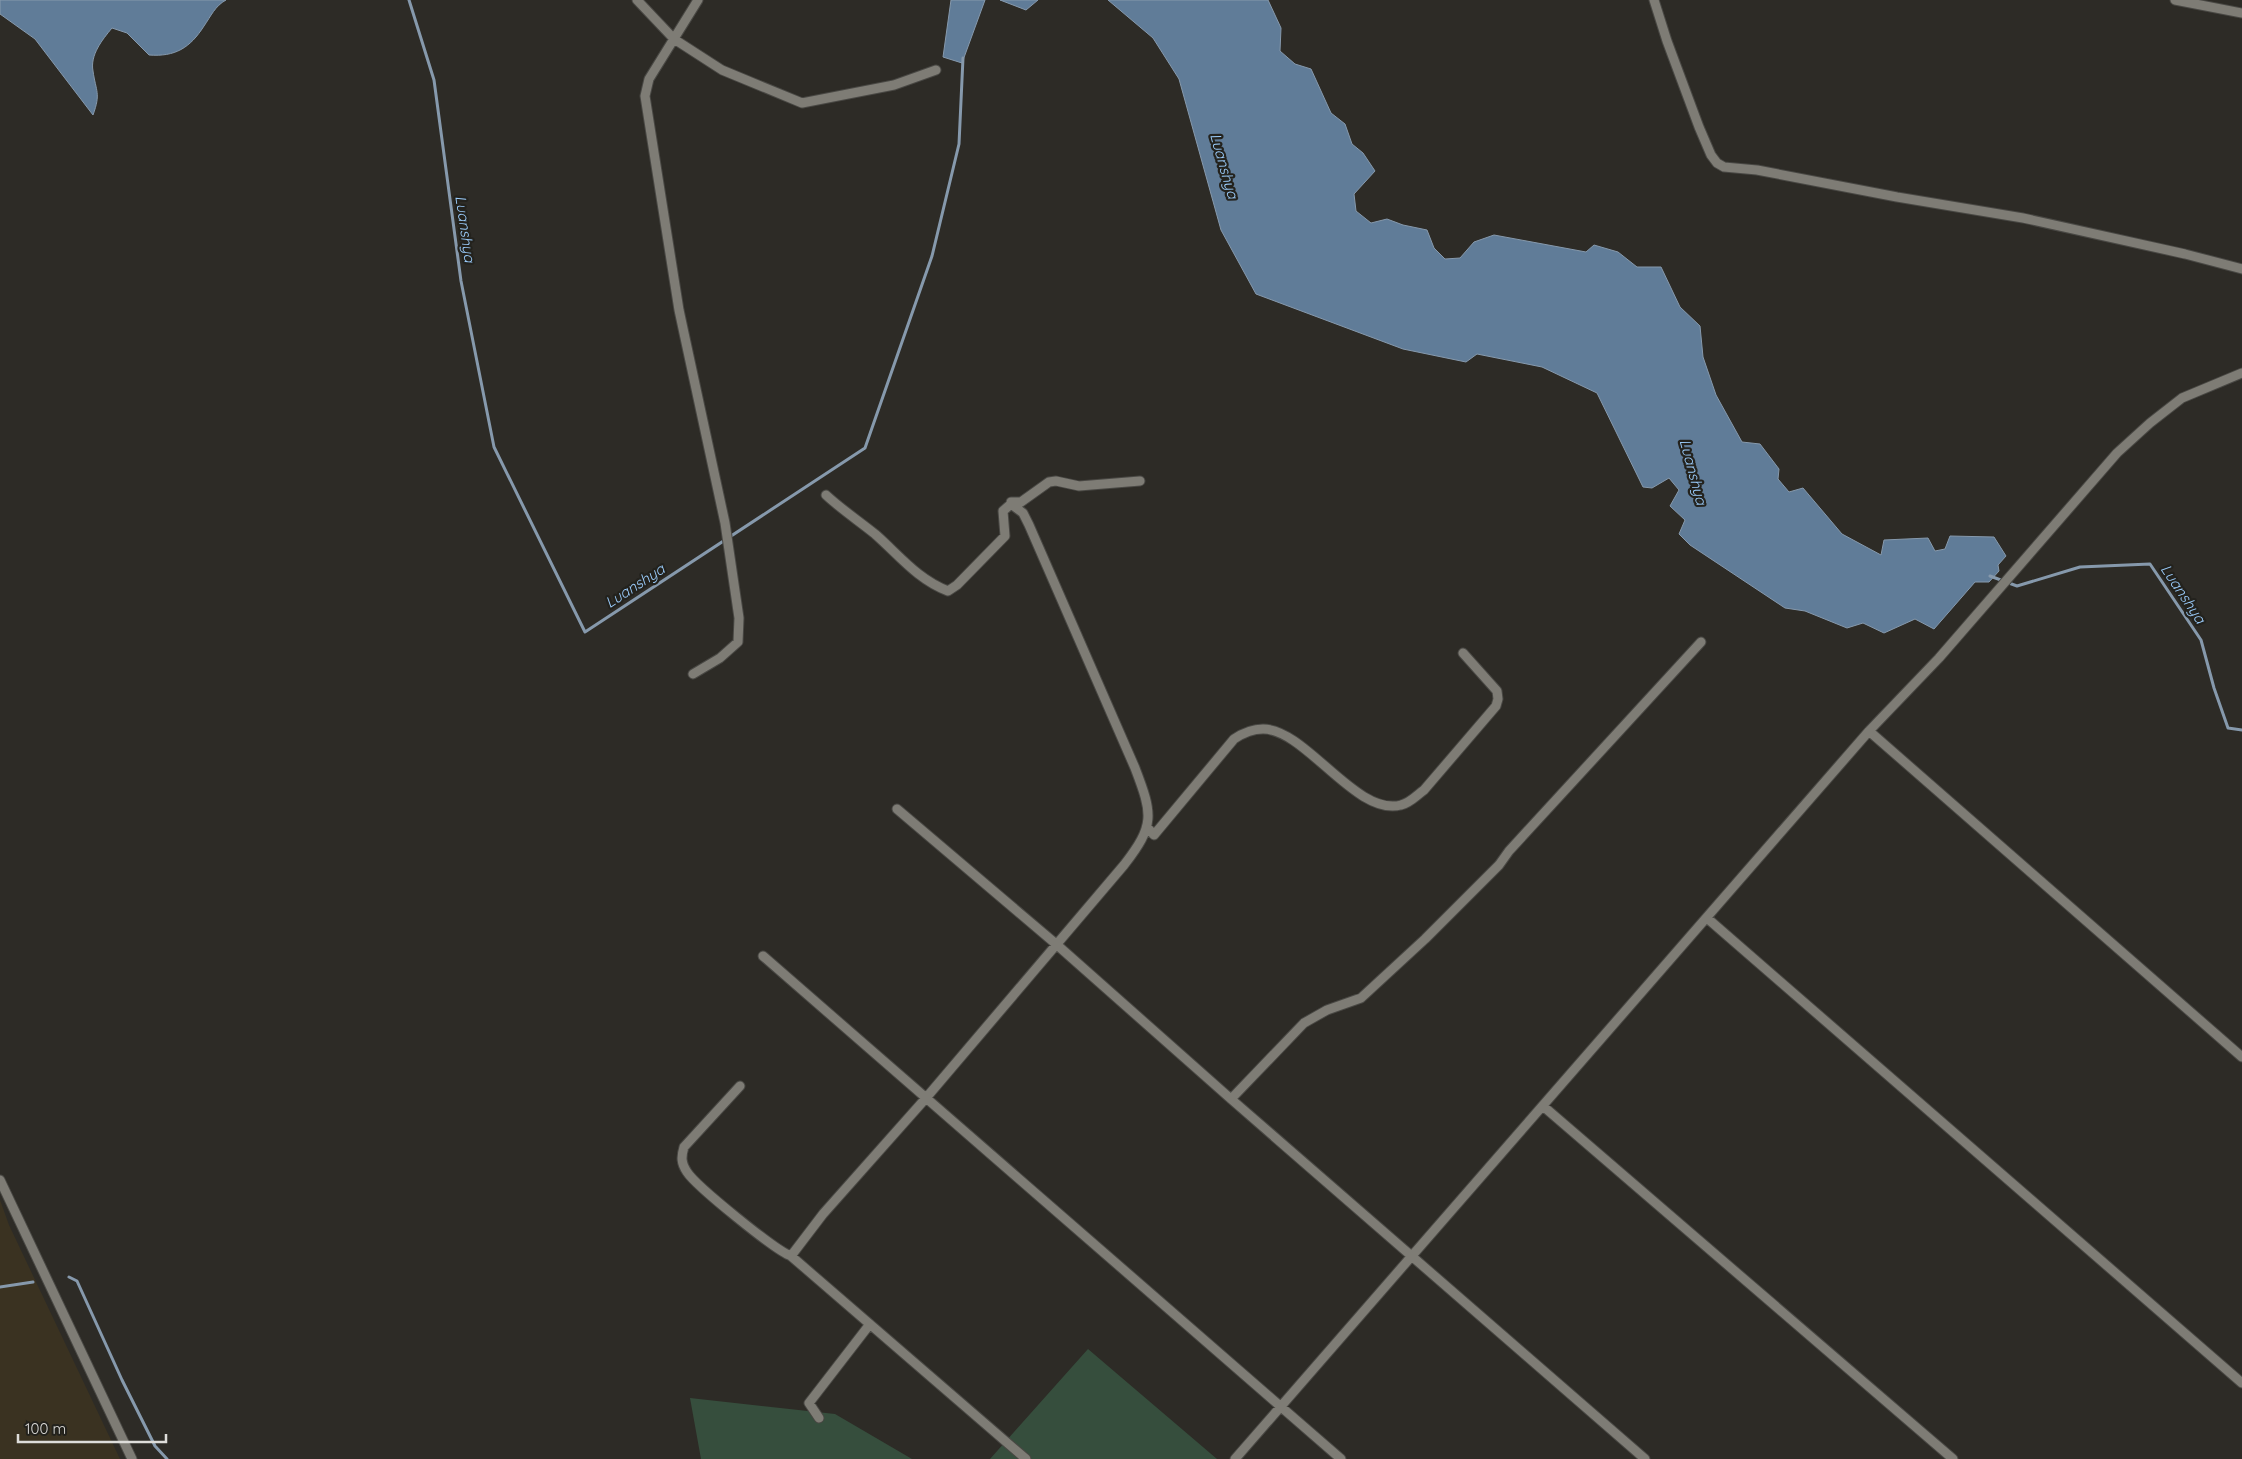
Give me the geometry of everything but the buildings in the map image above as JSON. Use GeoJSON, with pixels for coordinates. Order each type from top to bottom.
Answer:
{"type":"FeatureCollection","features":[{"type":"Feature","properties":{"kind":"street"},"geometry":{"type":"LineString","coordinates":[[637,0],[674,39],[722,70],[802,103],[894,85],[936,70]]}},
{"type":"Feature","properties":{"kind":"street"},"geometry":{"type":"LineString","coordinates":[[693,674],[720,658],[738,642],[736,594],[725,523],[679,310],[645,96],[649,79],[698,0]]}},
{"type":"Feature","properties":{"kind":"street"},"geometry":{"type":"LineString","coordinates":[[1654,0],[1667,41],[1710,155],[1717,163],[1724,167],[1757,170],[1897,197],[2023,218],[2185,254],[2242,269]]}},
{"type":"Feature","properties":{"kind":"street"},"geometry":{"type":"LineString","coordinates":[[2175,0],[2242,13]]}},
{"type":"Feature","properties":{"kind":"street"},"geometry":{"type":"LineString","coordinates":[[1235,1459],[1869,731],[1938,658],[2117,453],[2150,423],[2182,398],[2242,372]]}},
{"type":"Feature","properties":{"kind":"street"},"geometry":{"type":"LineString","coordinates":[[826,495],[874,534],[910,568],[934,586],[948,591],[957,585],[1005,536],[1003,511],[1011,502],[1021,502],[1049,482],[1056,481],[1079,486],[1140,481]]}},
{"type":"Feature","properties":{"kind":"street"},"geometry":{"type":"LineString","coordinates":[[791,1256],[823,1214],[926,1098],[1124,866],[1142,842],[1148,827],[1148,813],[1144,791],[1135,768],[1029,525],[1023,513],[1011,504]]}},
{"type":"Feature","properties":{"kind":"street"},"geometry":{"type":"LineString","coordinates":[[1231,1099],[1304,1022],[1326,1010],[1361,998],[1425,939],[1498,866],[1535,822],[1700,642]]}},
{"type":"Feature","properties":{"kind":"street"},"geometry":{"type":"LineString","coordinates":[[1148,827],[1154,835],[1234,738],[1248,731],[1264,729],[1283,734],[1372,803],[1401,805],[1412,800],[1424,790],[1496,706],[1498,699],[1497,691],[1463,653]]}},
{"type":"Feature","properties":{"kind":"street"},"geometry":{"type":"LineString","coordinates":[[1869,731],[2242,1057]]}},
{"type":"Feature","properties":{"kind":"street"},"geometry":{"type":"LineString","coordinates":[[897,808],[1056,944],[1231,1099],[1646,1459]]}},
{"type":"Feature","properties":{"kind":"street"},"geometry":{"type":"LineString","coordinates":[[1707,918],[2242,1383]]}},
{"type":"Feature","properties":{"kind":"street"},"geometry":{"type":"LineString","coordinates":[[763,956],[1341,1459]]}},
{"type":"Feature","properties":{"kind":"street"},"geometry":{"type":"LineString","coordinates":[[740,1086],[684,1147],[681,1157],[688,1174],[773,1247],[791,1256],[1026,1459]]}},
{"type":"Feature","properties":{"kind":"street"},"geometry":{"type":"LineString","coordinates":[[1543,1106],[1953,1459]]}},
{"type":"Feature","properties":{"kind":"street"},"geometry":{"type":"LineString","coordinates":[[0,1180],[132,1459]]}},
{"type":"Feature","properties":{"kind":"street"},"geometry":{"type":"LineString","coordinates":[[819,1418],[809,1403],[870,1324]]}},
{"type":"Feature","properties":{"kind":"shaded area"},"geometry":{"type":"Polygon","coordinates":[[[0,1200],[9,1225],[120,1459],[0,1459],[0,1200]]]}},
{"type":"Feature","properties":{"kind":"green space"},"geometry":{"type":"Polygon","coordinates":[[[1088,1349],[1217,1459],[990,1459],[1088,1349]]]}},
{"type":"Feature","properties":{"kind":"green space"},"geometry":{"type":"Polygon","coordinates":[[[690,1398],[835,1414],[912,1459],[701,1459],[690,1398]]]}},
{"type":"Feature","properties":{"kind":"water"},"geometry":{"type":"Polygon","coordinates":[[[0,0],[226,0],[216,8],[199,34],[181,50],[174,53],[149,55],[127,33],[112,28],[101,43],[93,59],[97,97],[93,115],[35,39],[0,14],[0,0]]]}},
{"type":"Feature","properties":{"kind":"water"},"geometry":{"type":"Polygon","coordinates":[[[951,0],[985,0],[962,63],[943,57],[951,0]]]}},
{"type":"Feature","properties":{"kind":"water"},"geometry":{"type":"Polygon","coordinates":[[[1000,0],[1038,0],[1026,10],[1000,0]]]}},
{"type":"Feature","properties":{"kind":"water"},"geometry":{"type":"Polygon","coordinates":[[[1108,0],[1268,0],[1281,28],[1280,51],[1295,64],[1311,69],[1331,113],[1345,124],[1352,144],[1363,153],[1375,171],[1354,194],[1356,211],[1371,223],[1387,219],[1403,225],[1427,230],[1434,248],[1445,259],[1460,258],[1474,242],[1494,235],[1586,252],[1594,245],[1618,252],[1637,267],[1661,267],[1680,307],[1700,326],[1703,357],[1716,395],[1742,442],[1760,444],[1779,469],[1778,479],[1789,492],[1803,488],[1842,534],[1881,555],[1884,540],[1928,538],[1935,551],[1945,549],[1950,536],[1994,537],[2006,556],[1998,565],[1999,571],[1989,582],[1975,582],[1934,629],[1915,619],[1884,633],[1863,623],[1847,628],[1805,611],[1785,608],[1690,545],[1679,534],[1685,520],[1670,506],[1679,490],[1669,478],[1652,488],[1643,487],[1597,393],[1542,367],[1477,354],[1466,362],[1403,349],[1256,294],[1221,230],[1179,79],[1153,38],[1108,0]]]}},
{"type":"Feature","properties":{"kind":"waterway","name":"Luanshya"},"geometry":{"type":"LineString","coordinates":[[409,0],[434,80],[461,281],[494,447],[585,632],[865,448],[932,256],[959,144],[963,58]]}},
{"type":"Feature","properties":{"kind":"waterway","name":"Luanshya"},"geometry":{"type":"LineString","coordinates":[[1990,576],[2017,586],[2080,567],[2150,564],[2201,640],[2214,688],[2228,728],[2242,730]]}},
{"type":"Feature","properties":{"kind":"waterway"},"geometry":{"type":"LineString","coordinates":[[69,1277],[77,1281],[122,1380],[155,1446],[167,1459]]}},
{"type":"Feature","properties":{"kind":"waterway"},"geometry":{"type":"LineString","coordinates":[[0,1287],[33,1282]]}}]}
